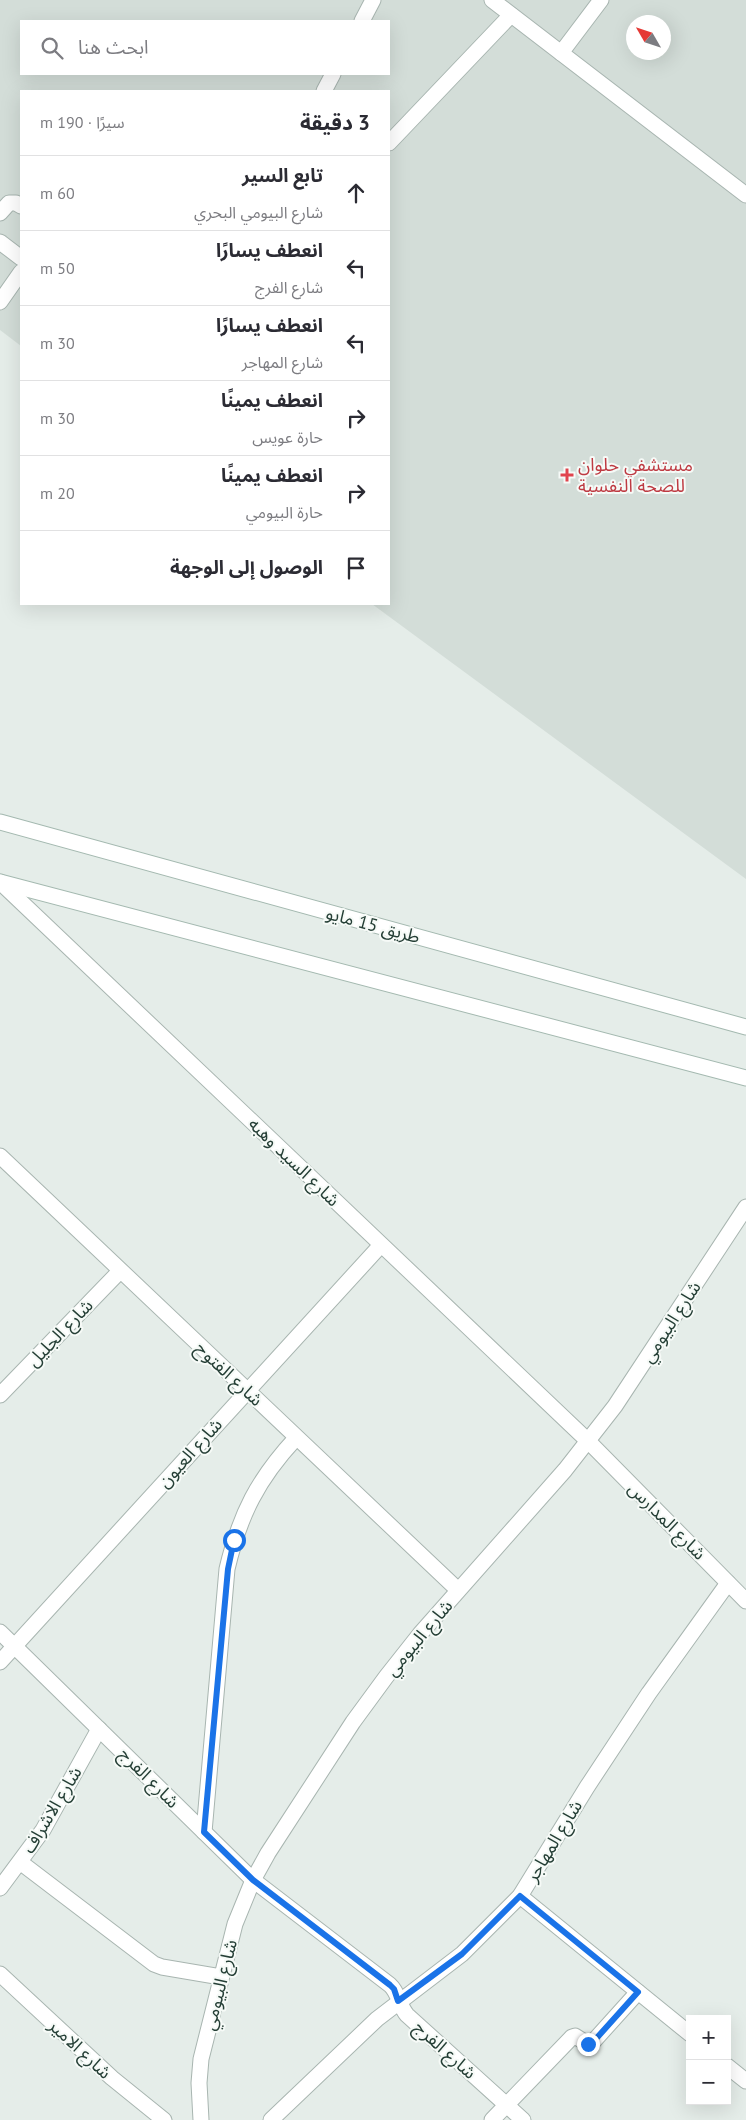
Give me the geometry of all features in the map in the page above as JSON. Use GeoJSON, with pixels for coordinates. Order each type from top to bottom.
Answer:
{"type":"FeatureCollection","features":[{"type":"Feature","properties":{"kind":"street"},"geometry":{"type":"LineString","coordinates":[[363,20],[373,0]]}},
{"type":"Feature","properties":{"kind":"street"},"geometry":{"type":"LineString","coordinates":[[492,0],[746,195]]}},
{"type":"Feature","properties":{"kind":"street"},"geometry":{"type":"LineString","coordinates":[[561,53],[601,0]]}},
{"type":"Feature","properties":{"kind":"street"},"geometry":{"type":"LineString","coordinates":[[390,142],[511,15]]}},
{"type":"Feature","properties":{"kind":"street"},"geometry":{"type":"LineString","coordinates":[[325,90],[332,75]]}},
{"type":"Feature","properties":{"kind":"street"},"geometry":{"type":"LineString","coordinates":[[0,213],[9,203],[20,205]]}},
{"type":"Feature","properties":{"kind":"street"},"geometry":{"type":"LineString","coordinates":[[0,242],[20,257]]}},
{"type":"Feature","properties":{"kind":"street"},"geometry":{"type":"LineString","coordinates":[[0,302],[20,273]]}},
{"type":"Feature","properties":{"kind":"street","name":"طريق 15 مايو"},"geometry":{"type":"LineString","coordinates":[[0,822],[746,1027]]}},
{"type":"Feature","properties":{"kind":"street"},"geometry":{"type":"LineString","coordinates":[[0,882],[746,1078]]}},
{"type":"Feature","properties":{"kind":"street","name":"شارع السيد وهبه"},"geometry":{"type":"LineString","coordinates":[[0,882],[588,1442]]}},
{"type":"Feature","properties":{"kind":"street","name":"شارع الفتوح"},"geometry":{"type":"LineString","coordinates":[[3,1165],[120,1271],[458,1590]]}},
{"type":"Feature","properties":{"kind":"street","name":"شارع البيومي"},"geometry":{"type":"LineString","coordinates":[[201,2120],[199,2083],[201,2059],[235,1924],[253,1880],[292,1812],[353,1722],[420,1634],[588,1442],[640,1370],[746,1207]]}},
{"type":"Feature","properties":{"kind":"street","name":"شارع العيون"},"geometry":{"type":"LineString","coordinates":[[0,1662],[381,1245]]}},
{"type":"Feature","properties":{"kind":"street","name":"شارع الجليل"},"geometry":{"type":"LineString","coordinates":[[0,1395],[120,1271]]}},
{"type":"Feature","properties":{"kind":"street"},"geometry":{"type":"LineString","coordinates":[[204,1832],[228,1569],[232,1547],[244,1511],[258,1484],[296,1438]]}},
{"type":"Feature","properties":{"kind":"street","name":"شارع المدارس"},"geometry":{"type":"LineString","coordinates":[[588,1442],[746,1601]]}},
{"type":"Feature","properties":{"kind":"street","name":"شارع المهاجر"},"geometry":{"type":"LineString","coordinates":[[271,2120],[398,2001],[462,1954],[520,1896],[587,1787],[649,1693],[728,1583]]}},
{"type":"Feature","properties":{"kind":"street","name":"شارع الفرج"},"geometry":{"type":"LineString","coordinates":[[0,1632],[253,1880],[390,1985],[394,1989],[398,2001],[407,2015],[522,2120]]}},
{"type":"Feature","properties":{"kind":"street","name":"شارع الاشراف"},"geometry":{"type":"LineString","coordinates":[[0,1888],[43,1830],[99,1728]]}},
{"type":"Feature","properties":{"kind":"street"},"geometry":{"type":"LineString","coordinates":[[20,1862],[154,1964],[162,1968],[222,1977]]}},
{"type":"Feature","properties":{"kind":"street"},"geometry":{"type":"LineString","coordinates":[[520,1896],[686,2031]]}},
{"type":"Feature","properties":{"kind":"street","name":"شارع الامير"},"geometry":{"type":"LineString","coordinates":[[0,1974],[112,2078],[164,2120]]}},
{"type":"Feature","properties":{"kind":"street"},"geometry":{"type":"LineString","coordinates":[[492,2120],[508,2106],[572,2037],[575,2036],[586,2043],[592,2043],[638,1992]]}},
{"type":"Feature","properties":{"kind":"street"},"geometry":{"type":"LineString","coordinates":[[731,2069],[746,2081]]}},
{"type":"Feature","properties":{"kind":"shaded area","name":"مستشفي حلوان للصحة النفسية"},"geometry":{"type":"Polygon","coordinates":[[[0,0],[746,0],[746,879],[373,605],[390,605],[390,90],[20,90],[20,345],[0,330],[0,0]]]}},
{"type":"Feature","properties":{"kind":"place","name":"مستشفي حلوان للصحة النفسية"},"geometry":{"type":"Point","coordinates":[567,475]}},
{"type":"Feature","properties":{"kind":"route"},"geometry":{"type":"LineString","coordinates":[[234,1540],[228,1569],[204,1832],[253,1880],[390,1985],[397,1994],[398,2001],[462,1954],[520,1896],[638,1992],[594,2041],[588,2044]]}}]}
